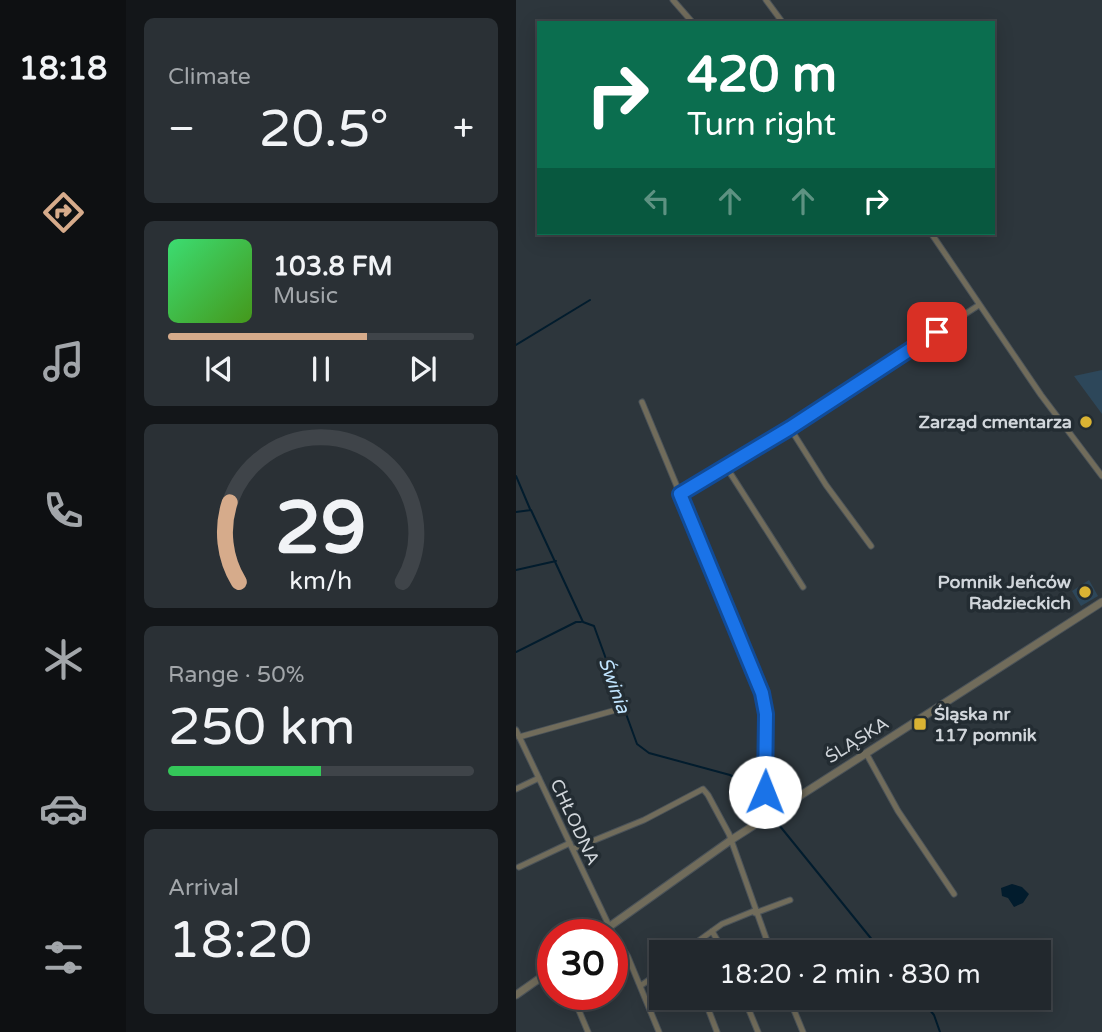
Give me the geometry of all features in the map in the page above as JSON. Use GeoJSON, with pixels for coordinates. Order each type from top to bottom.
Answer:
{"type":"FeatureCollection","features":[{"type":"Feature","properties":{"kind":"street"},"geometry":{"type":"LineString","coordinates":[[673,0],[691,21]]}},
{"type":"Feature","properties":{"kind":"street"},"geometry":{"type":"LineString","coordinates":[[766,0],[782,21]]}},
{"type":"Feature","properties":{"kind":"street"},"geometry":{"type":"LineString","coordinates":[[932,235],[1040,395],[1102,476]]}},
{"type":"Feature","properties":{"kind":"street"},"geometry":{"type":"LineString","coordinates":[[680,494],[790,428],[979,305]]}},
{"type":"Feature","properties":{"kind":"street"},"geometry":{"type":"LineString","coordinates":[[642,402],[762,693],[766,714],[765,792],[774,812]]}},
{"type":"Feature","properties":{"kind":"street"},"geometry":{"type":"LineString","coordinates":[[790,428],[826,485],[871,546]]}},
{"type":"Feature","properties":{"kind":"street"},"geometry":{"type":"LineString","coordinates":[[725,466],[803,587]]}},
{"type":"Feature","properties":{"kind":"street","name":"ŚLĄSKA"},"geometry":{"type":"LineString","coordinates":[[621,919],[731,840],[1102,602]]}},
{"type":"Feature","properties":{"kind":"street"},"geometry":{"type":"LineString","coordinates":[[519,737],[616,710]]}},
{"type":"Feature","properties":{"kind":"street","name":"CHŁODNA"},"geometry":{"type":"LineString","coordinates":[[516,730],[606,919]]}},
{"type":"Feature","properties":{"kind":"street"},"geometry":{"type":"LineString","coordinates":[[866,753],[898,811],[954,894]]}},
{"type":"Feature","properties":{"kind":"street"},"geometry":{"type":"LineString","coordinates":[[516,789],[539,778]]}},
{"type":"Feature","properties":{"kind":"street"},"geometry":{"type":"LineString","coordinates":[[519,867],[644,820],[703,789],[731,840],[766,940]]}},
{"type":"Feature","properties":{"kind":"street"},"geometry":{"type":"LineString","coordinates":[[700,940],[712,931],[790,900]]}},
{"type":"Feature","properties":{"kind":"street"},"geometry":{"type":"LineString","coordinates":[[712,931],[717,940]]}},
{"type":"Feature","properties":{"kind":"street","name":"CHŁODNA"},"geometry":{"type":"LineString","coordinates":[[628,959],[659,1032]]}},
{"type":"Feature","properties":{"kind":"street"},"geometry":{"type":"LineString","coordinates":[[516,995],[537,980]]}},
{"type":"Feature","properties":{"kind":"street"},"geometry":{"type":"LineString","coordinates":[[640,986],[649,980]]}},
{"type":"Feature","properties":{"kind":"street"},"geometry":{"type":"LineString","coordinates":[[579,1010],[588,1032]]}},
{"type":"Feature","properties":{"kind":"street"},"geometry":{"type":"LineString","coordinates":[[709,1010],[717,1032]]}},
{"type":"Feature","properties":{"kind":"street"},"geometry":{"type":"LineString","coordinates":[[749,1010],[758,1032]]}},
{"type":"Feature","properties":{"kind":"street"},"geometry":{"type":"LineString","coordinates":[[794,1010],[803,1032]]}},
{"type":"Feature","properties":{"kind":"shaded area"},"geometry":{"type":"Polygon","coordinates":[[[1102,370],[1102,414],[1074,376],[1102,370]]]}},
{"type":"Feature","properties":{"kind":"shaded area"},"geometry":{"type":"Polygon","coordinates":[[[1089,580],[1098,596],[1081,606],[1072,591],[1089,580]]]}},
{"type":"Feature","properties":{"kind":"shaded area"},"geometry":{"type":"Polygon","coordinates":[[[1012,884],[1022,887],[1029,894],[1023,903],[1014,907],[1008,898],[1002,896],[1001,888],[1012,884]]]}},
{"type":"Feature","properties":{"kind":"waterway"},"geometry":{"type":"LineString","coordinates":[[516,345],[590,300]]}},
{"type":"Feature","properties":{"kind":"waterway"},"geometry":{"type":"LineString","coordinates":[[516,476],[530,509]]}},
{"type":"Feature","properties":{"kind":"waterway","name":"Świnia"},"geometry":{"type":"LineString","coordinates":[[516,512],[531,510],[583,622],[594,626],[637,744],[649,753],[730,775],[745,783],[766,809]]}},
{"type":"Feature","properties":{"kind":"waterway"},"geometry":{"type":"LineString","coordinates":[[516,570],[556,561]]}},
{"type":"Feature","properties":{"kind":"waterway"},"geometry":{"type":"LineString","coordinates":[[516,652],[581,622]]}},
{"type":"Feature","properties":{"kind":"waterway","name":"Świnia"},"geometry":{"type":"LineString","coordinates":[[775,820],[872,940]]}},
{"type":"Feature","properties":{"kind":"waterway","name":"Świnia"},"geometry":{"type":"LineString","coordinates":[[930,1010],[940,1032]]}},
{"type":"Feature","properties":{"kind":"place","name":"Zarząd cmentarza"},"geometry":{"type":"Point","coordinates":[1086,422]}},
{"type":"Feature","properties":{"kind":"place","name":"Pomnik Jeńców Radzieckich"},"geometry":{"type":"Point","coordinates":[1085,592]}},
{"type":"Feature","properties":{"kind":"place","name":"Śląska nr 117 pomnik"},"geometry":{"type":"Point","coordinates":[920,724]}},
{"type":"Feature","properties":{"kind":"route"},"geometry":{"type":"LineString","coordinates":[[765,792],[766,714],[762,693],[680,494],[790,428],[937,332]]}}]}
